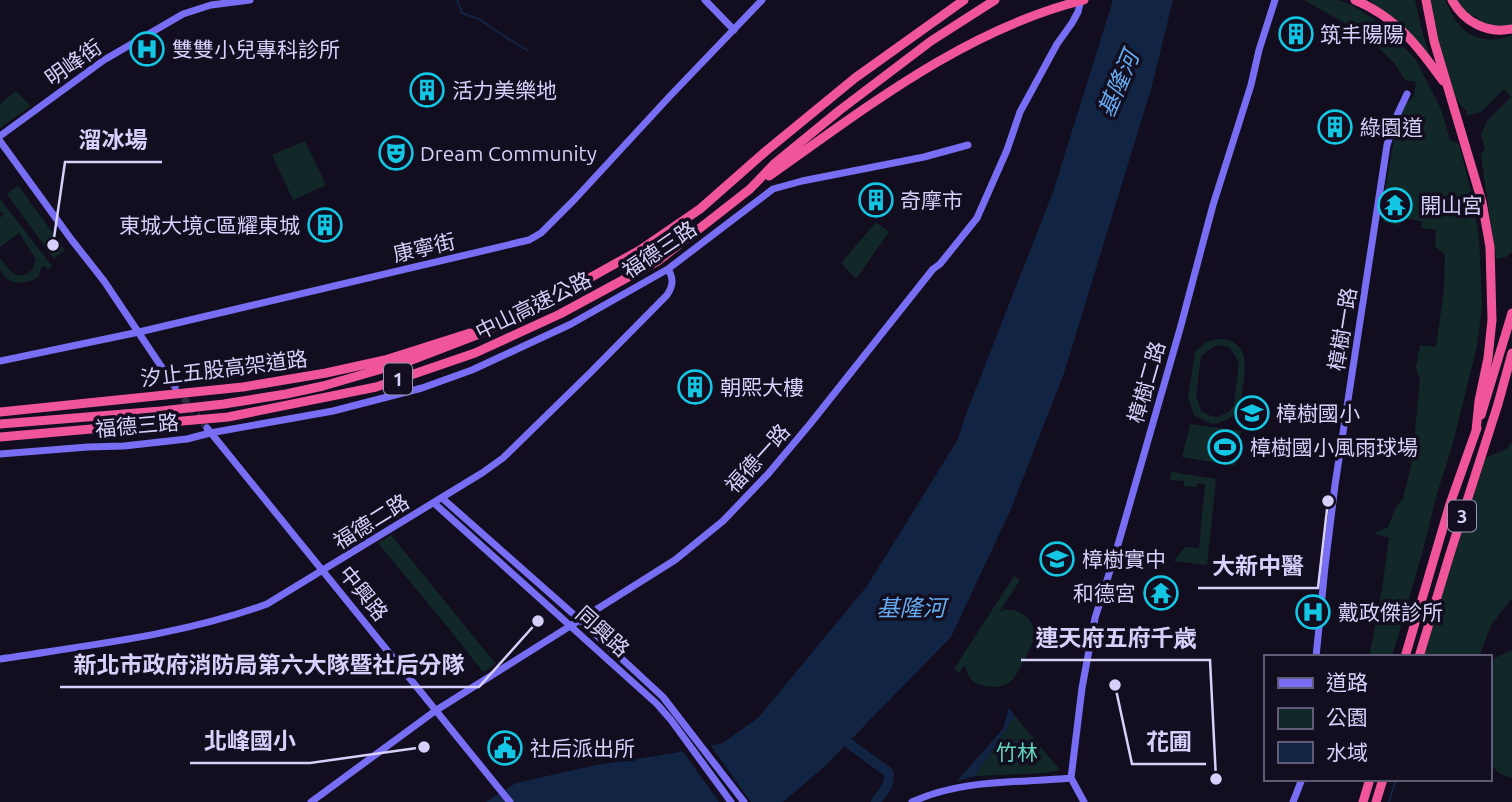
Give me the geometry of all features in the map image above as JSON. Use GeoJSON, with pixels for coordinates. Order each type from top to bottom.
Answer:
{"type":"FeatureCollection","features":[{"type":"Feature","properties":{"kind":"highway","name":"中山高速公路"},"geometry":{"type":"LineString","coordinates":[[0,424],[173,410],[286,394],[323,386],[455,345],[539,306],[640,250],[700,209],[855,78],[964,0]]}},
{"type":"Feature","properties":{"kind":"highway","name":"中山高速公路"},"geometry":{"type":"LineString","coordinates":[[0,437],[228,417],[376,387],[475,353],[560,314],[658,261],[750,189],[774,164],[840,110],[932,41],[995,0]]}},
{"type":"Feature","properties":{"kind":"highway"},"geometry":{"type":"LineString","coordinates":[[1355,0],[1383,15],[1411,38],[1448,88]]}},
{"type":"Feature","properties":{"kind":"highway"},"geometry":{"type":"LineString","coordinates":[[1426,0],[1434,41],[1482,202],[1490,247],[1492,320],[1476,430]]}},
{"type":"Feature","properties":{"kind":"highway"},"geometry":{"type":"LineString","coordinates":[[1452,0],[1458,10],[1480,26],[1504,31],[1512,29]]}},
{"type":"Feature","properties":{"kind":"highway"},"geometry":{"type":"LineString","coordinates":[[750,189],[916,74],[958,50],[1021,22],[1079,1]]}},
{"type":"Feature","properties":{"kind":"highway","name":"3"},"geometry":{"type":"LineString","coordinates":[[1406,655],[1450,504],[1512,313]]}},
{"type":"Feature","properties":{"kind":"highway","name":"汐止五股高架道路"},"geometry":{"type":"LineString","coordinates":[[0,412],[243,387],[326,373],[386,360],[508,321]]}},
{"type":"Feature","properties":{"kind":"highway","name":"3"},"geometry":{"type":"LineString","coordinates":[[1420,655],[1512,353]]}},
{"type":"Feature","properties":{"kind":"highway"},"geometry":{"type":"LineString","coordinates":[[1506,376],[1512,367]]}},
{"type":"Feature","properties":{"kind":"highway"},"geometry":{"type":"LineString","coordinates":[[1363,802],[1369,781]]}},
{"type":"Feature","properties":{"kind":"highway"},"geometry":{"type":"LineString","coordinates":[[1376,802],[1382,781]]}},
{"type":"Feature","properties":{"kind":"street","name":"明峰街"},"geometry":{"type":"LineString","coordinates":[[0,138],[104,60],[183,14],[211,5],[250,0]]}},
{"type":"Feature","properties":{"kind":"street"},"geometry":{"type":"LineString","coordinates":[[705,0],[734,30]]}},
{"type":"Feature","properties":{"kind":"street","name":"康寧街"},"geometry":{"type":"LineString","coordinates":[[0,361],[139,332],[529,240],[574,200],[762,0]]}},
{"type":"Feature","properties":{"kind":"street","name":"樟樹二路"},"geometry":{"type":"LineString","coordinates":[[1071,778],[1082,688],[1095,618],[1213,205],[1275,0]]}},
{"type":"Feature","properties":{"kind":"street","name":"福德一路"},"geometry":{"type":"LineString","coordinates":[[311,802],[435,711],[676,559],[723,521],[768,474],[977,218],[1007,150],[1020,112],[1057,44],[1078,12],[1079,1]]}},
{"type":"Feature","properties":{"kind":"street","name":"樟樹一路"},"geometry":{"type":"LineString","coordinates":[[1316,655],[1335,485],[1387,145],[1407,94]]}},
{"type":"Feature","properties":{"kind":"street"},"geometry":{"type":"LineString","coordinates":[[0,138],[104,281],[175,387]]}},
{"type":"Feature","properties":{"kind":"street","name":"福德三路"},"geometry":{"type":"LineString","coordinates":[[0,454],[187,439],[208,431],[341,409],[422,388],[512,353],[571,324],[668,269],[773,189],[968,145]]}},
{"type":"Feature","properties":{"kind":"street","name":"福德二路"},"geometry":{"type":"LineString","coordinates":[[0,659],[193,627],[233,617],[267,604],[503,458],[667,295],[672,284],[672,275],[668,269]]}},
{"type":"Feature","properties":{"kind":"street","name":"中興路"},"geometry":{"type":"LineString","coordinates":[[208,431],[510,802]]}},
{"type":"Feature","properties":{"kind":"street","name":"同興路"},"geometry":{"type":"LineString","coordinates":[[442,498],[663,697],[730,802]]}},
{"type":"Feature","properties":{"kind":"street","name":"同興路"},"geometry":{"type":"LineString","coordinates":[[434,503],[657,704],[675,717]]}},
{"type":"Feature","properties":{"kind":"street"},"geometry":{"type":"LineString","coordinates":[[675,717],[744,802]]}},
{"type":"Feature","properties":{"kind":"street"},"geometry":{"type":"LineString","coordinates":[[912,802],[952,788],[1071,778],[1084,802]]}},
{"type":"Feature","properties":{"kind":"street"},"geometry":{"type":"LineString","coordinates":[[1293,802],[1301,781]]}},
{"type":"Feature","properties":{"kind":"green space"},"geometry":{"type":"Polygon","coordinates":[[[1304,0],[1338,0],[1352,5],[1374,19],[1416,60],[1441,109],[1450,140],[1459,144],[1474,204],[1479,239],[1482,305],[1477,346],[1453,443],[1393,655],[1369,655],[1389,538],[1374,533],[1388,527],[1396,507],[1403,499],[1412,461],[1420,379],[1416,368],[1420,345],[1436,347],[1444,290],[1445,255],[1435,246],[1436,230],[1421,228],[1422,221],[1401,218],[1400,225],[1384,222],[1383,213],[1390,207],[1398,208],[1400,200],[1392,199],[1390,203],[1383,203],[1399,110],[1414,96],[1416,82],[1405,80],[1395,64],[1367,36],[1304,0]]]}},
{"type":"Feature","properties":{"kind":"green space"},"geometry":{"type":"Polygon","coordinates":[[[1369,0],[1415,0],[1433,65],[1403,25],[1369,0]]]}},
{"type":"Feature","properties":{"kind":"green space"},"geometry":{"type":"Polygon","coordinates":[[[1430,0],[1445,0],[1459,25],[1477,37],[1491,40],[1512,35],[1512,252],[1506,257],[1496,259],[1481,156],[1485,148],[1481,134],[1488,120],[1511,97],[1504,89],[1481,112],[1466,116],[1467,111],[1451,90],[1446,75],[1437,43],[1430,0]]]}},
{"type":"Feature","properties":{"kind":"green space"},"geometry":{"type":"Polygon","coordinates":[[[1452,0],[1512,0],[1512,29],[1480,26],[1476,16],[1468,19],[1452,0]]]}},
{"type":"Feature","properties":{"kind":"green space"},"geometry":{"type":"Polygon","coordinates":[[[16,91],[31,106],[0,128],[0,104],[16,91]]]}},
{"type":"Feature","properties":{"kind":"green space"},"geometry":{"type":"Polygon","coordinates":[[[305,141],[326,185],[293,200],[272,155],[305,141]]]}},
{"type":"Feature","properties":{"kind":"green space"},"geometry":{"type":"Polygon","coordinates":[[[18,185],[65,250],[54,259],[7,194],[18,185]]]}},
{"type":"Feature","properties":{"kind":"green space"},"geometry":{"type":"Polygon","coordinates":[[[0,199],[52,266],[48,270],[45,266],[41,267],[39,276],[29,281],[18,283],[7,279],[0,269],[0,258],[17,275],[26,274],[32,270],[36,259],[19,233],[0,247],[0,218],[4,214],[0,211],[0,199]]]}},
{"type":"Feature","properties":{"kind":"green space"},"geometry":{"type":"Polygon","coordinates":[[[876,222],[889,232],[856,279],[841,263],[876,222]]]}},
{"type":"Feature","properties":{"kind":"green space"},"geometry":{"type":"Polygon","coordinates":[[[1217,339],[1230,341],[1243,353],[1245,363],[1240,406],[1228,419],[1212,424],[1194,415],[1188,397],[1195,352],[1206,342],[1217,339]],[[1219,345],[1201,356],[1196,396],[1201,411],[1211,416],[1218,417],[1229,412],[1234,405],[1239,362],[1229,347],[1219,345]]]}},
{"type":"Feature","properties":{"kind":"green space"},"geometry":{"type":"Polygon","coordinates":[[[1190,424],[1241,431],[1235,466],[1182,457],[1190,424]]]}},
{"type":"Feature","properties":{"kind":"green space"},"geometry":{"type":"Polygon","coordinates":[[[1512,441],[1512,598],[1491,625],[1480,655],[1423,655],[1477,462],[1508,448],[1512,441]]]}},
{"type":"Feature","properties":{"kind":"green space"},"geometry":{"type":"Polygon","coordinates":[[[1171,472],[1216,479],[1207,565],[1174,561],[1185,547],[1199,548],[1205,484],[1198,483],[1197,487],[1184,486],[1184,481],[1170,480],[1171,472]]]}},
{"type":"Feature","properties":{"kind":"green space"},"geometry":{"type":"Polygon","coordinates":[[[391,535],[496,664],[483,672],[378,543],[391,535]]]}},
{"type":"Feature","properties":{"kind":"green space"},"geometry":{"type":"Polygon","coordinates":[[[1014,576],[1020,580],[1000,611],[1013,610],[1024,615],[1032,624],[1036,636],[1012,680],[997,687],[981,685],[970,678],[965,665],[959,673],[954,669],[1014,576]]]}},
{"type":"Feature","properties":{"kind":"green space"},"geometry":{"type":"Polygon","coordinates":[[[1512,650],[1512,778],[1499,773],[1491,765],[1491,663],[1512,650]]]}},
{"type":"Feature","properties":{"kind":"green space","name":"竹林"},"geometry":{"type":"Polygon","coordinates":[[[1015,716],[1060,770],[975,776],[1015,716]]]}},
{"type":"Feature","properties":{"kind":"water","name":"基隆河"},"geometry":{"type":"Polygon","coordinates":[[[1113,0],[1173,0],[1151,89],[1064,373],[1011,509],[951,637],[824,767],[783,802],[486,802],[516,783],[596,765],[723,743],[759,717],[867,586],[957,441],[1053,192],[1113,0]]]}},
{"type":"Feature","properties":{"kind":"water"},"geometry":{"type":"Polygon","coordinates":[[[1009,708],[1015,716],[975,776],[957,781],[1003,729],[1009,708]]]}},
{"type":"Feature","properties":{"kind":"pier"},"geometry":{"type":"Polygon","coordinates":[[[709,743],[751,802],[719,802],[681,749],[709,743]]]}},
{"type":"Feature","properties":{"kind":"waterway"},"geometry":{"type":"LineString","coordinates":[[457,0],[462,13],[481,20],[527,50]]}},
{"type":"Feature","properties":{"kind":"waterway"},"geometry":{"type":"LineString","coordinates":[[836,734],[888,772],[888,784],[876,802]]}},
{"type":"Feature","properties":{"kind":"waterway"},"geometry":{"type":"LineString","coordinates":[[1389,802],[1395,781]]}},
{"type":"Feature","properties":{"kind":"tunnel"},"geometry":{"type":"LineString","coordinates":[[177,390],[207,428]]}},
{"type":"Feature","properties":{"kind":"place","name":"筑丰陽陽"},"geometry":{"type":"Point","coordinates":[1296,34]}},
{"type":"Feature","properties":{"kind":"place","name":"雙雙小兒專科診所"},"geometry":{"type":"Point","coordinates":[147,49]}},
{"type":"Feature","properties":{"kind":"place","name":"活力美樂地"},"geometry":{"type":"Point","coordinates":[427,90]}},
{"type":"Feature","properties":{"kind":"place","name":"綠園道"},"geometry":{"type":"Point","coordinates":[1335,127]}},
{"type":"Feature","properties":{"kind":"place","name":"Dream Community"},"geometry":{"type":"Point","coordinates":[396,153]}},
{"type":"Feature","properties":{"kind":"place","name":"奇摩市"},"geometry":{"type":"Point","coordinates":[876,200]}},
{"type":"Feature","properties":{"kind":"place","name":"開山宮"},"geometry":{"type":"Point","coordinates":[1395,205]}},
{"type":"Feature","properties":{"kind":"place","name":"東城大境C區耀東城"},"geometry":{"type":"Point","coordinates":[325,225]}},
{"type":"Feature","properties":{"kind":"place","name":"溜冰場"},"geometry":{"type":"Point","coordinates":[53,245]}},
{"type":"Feature","properties":{"kind":"place","name":"朝熙大樓"},"geometry":{"type":"Point","coordinates":[695,387]}},
{"type":"Feature","properties":{"kind":"place","name":"樟樹國小"},"geometry":{"type":"Point","coordinates":[1252,413]}},
{"type":"Feature","properties":{"kind":"place","name":"樟樹國小風雨球場"},"geometry":{"type":"Point","coordinates":[1225,447]}},
{"type":"Feature","properties":{"kind":"place","name":"大新中醫"},"geometry":{"type":"Point","coordinates":[1328,501]}},
{"type":"Feature","properties":{"kind":"place","name":"樟樹實中"},"geometry":{"type":"Point","coordinates":[1057,559]}},
{"type":"Feature","properties":{"kind":"place","name":"和德宮"},"geometry":{"type":"Point","coordinates":[1161,593]}},
{"type":"Feature","properties":{"kind":"place","name":"戴政傑診所"},"geometry":{"type":"Point","coordinates":[1313,612]}},
{"type":"Feature","properties":{"kind":"place","name":"新北市政府消防局第六大隊暨社后分隊"},"geometry":{"type":"Point","coordinates":[538,621]}},
{"type":"Feature","properties":{"kind":"place","name":"花圃"},"geometry":{"type":"Point","coordinates":[1115,685]}},
{"type":"Feature","properties":{"kind":"place","name":"北峰國小"},"geometry":{"type":"Point","coordinates":[424,747]}},
{"type":"Feature","properties":{"kind":"place","name":"社后派出所"},"geometry":{"type":"Point","coordinates":[505,748]}},
{"type":"Feature","properties":{"kind":"place","name":"連天府五府千歳"},"geometry":{"type":"Point","coordinates":[1216,779]}}]}
